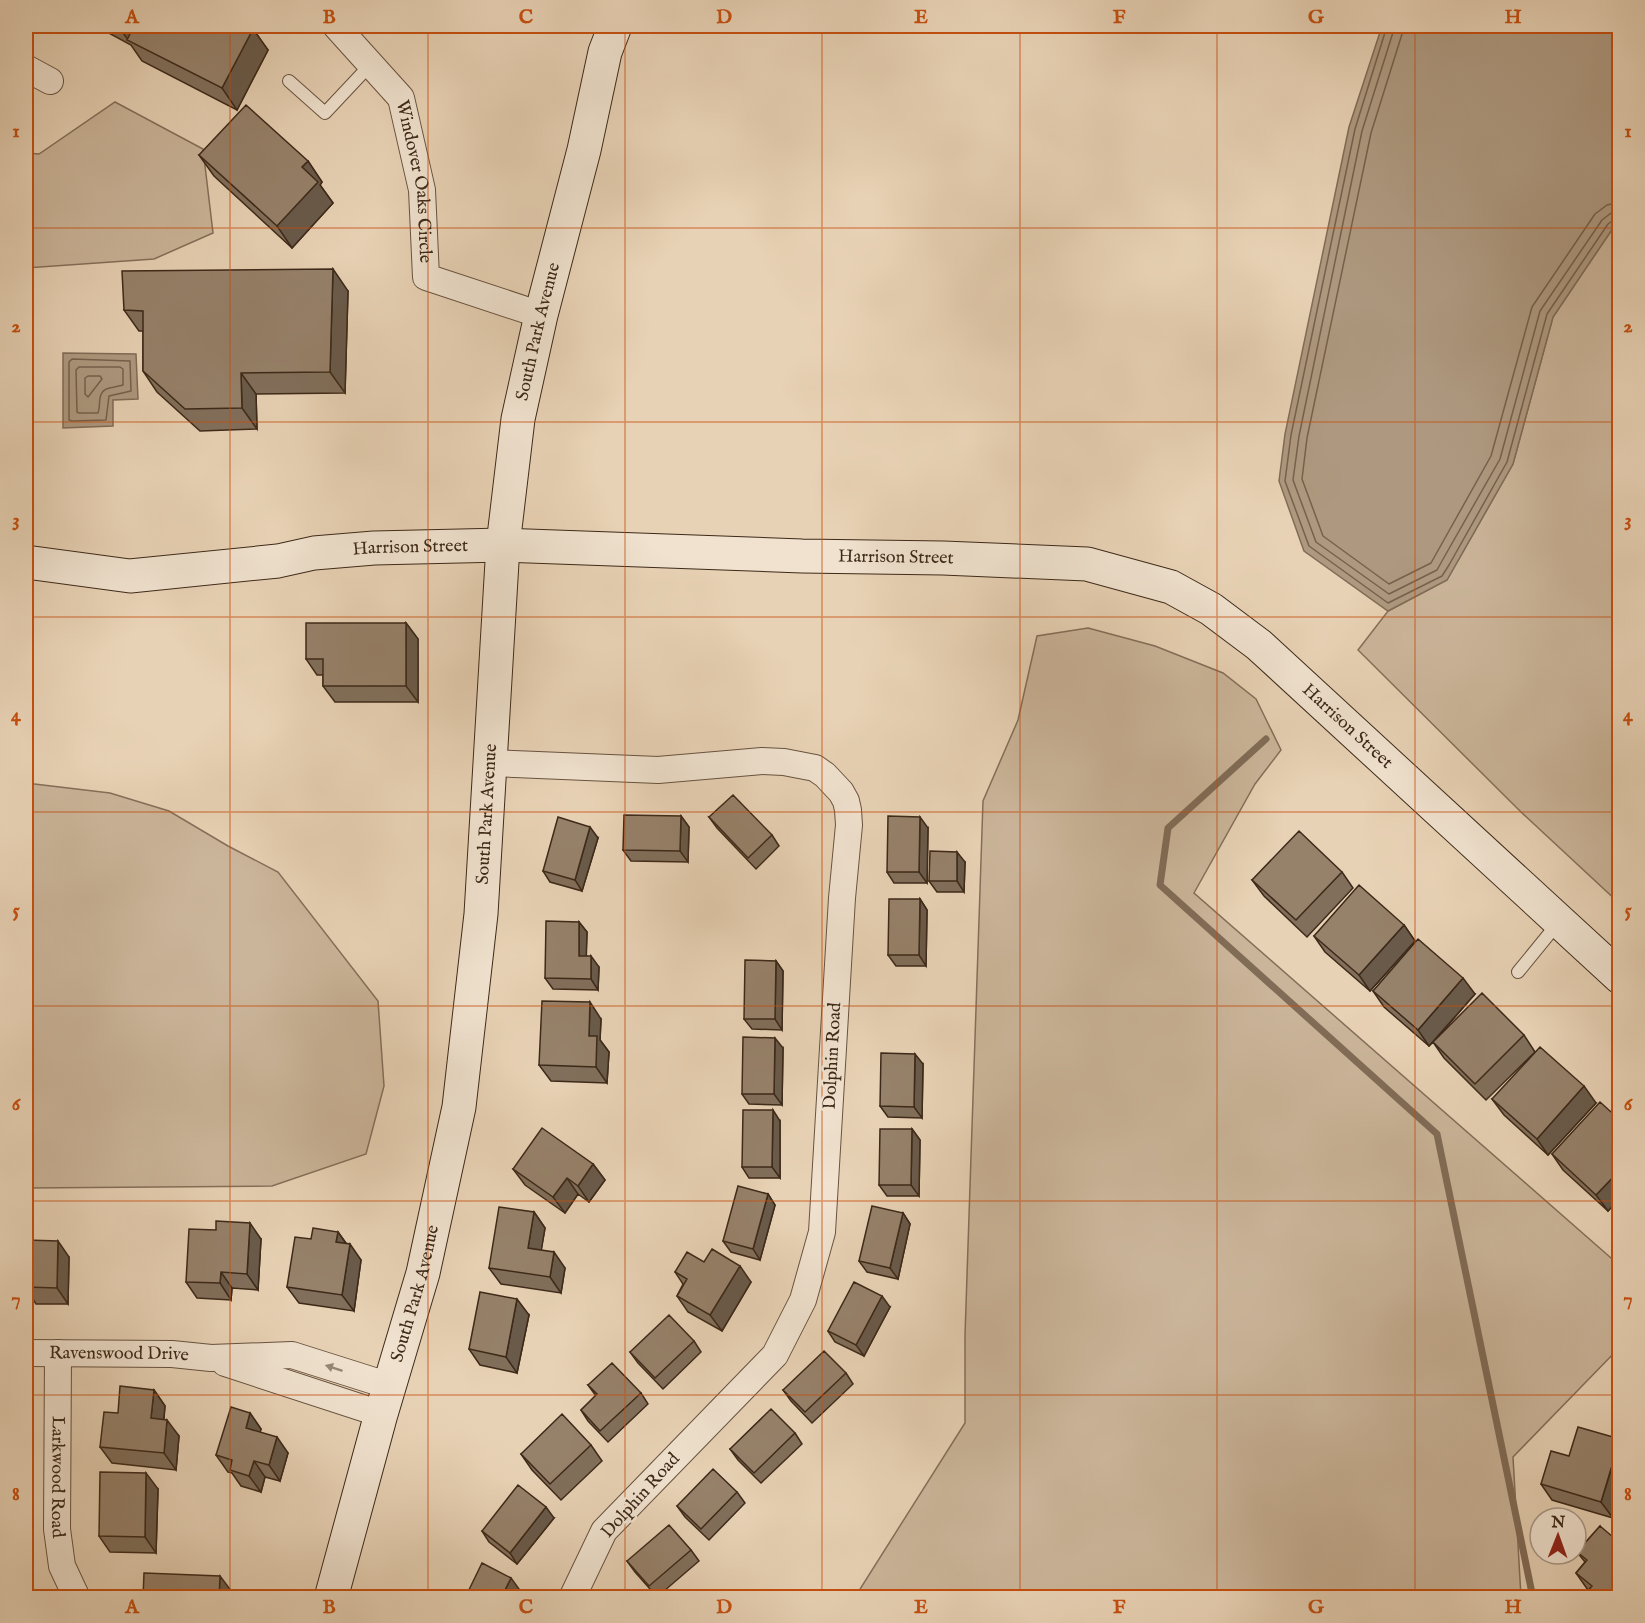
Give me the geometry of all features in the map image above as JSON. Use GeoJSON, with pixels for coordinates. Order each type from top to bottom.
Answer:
{"type":"FeatureCollection","features":[{"type":"Feature","properties":{"kind":"street","name":"Windover Oaks Circle"},"geometry":{"type":"LineString","coordinates":[[336,26],[401,98],[422,190],[426,277],[541,315]]}},
{"type":"Feature","properties":{"kind":"street","name":"South Park Avenue"},"geometry":{"type":"LineString","coordinates":[[331,1598],[385,1400],[423,1273],[459,1107],[481,914],[503,545],[518,419],[541,315],[584,150],[604,52],[615,26]]}},
{"type":"Feature","properties":{"kind":"street"},"geometry":{"type":"LineString","coordinates":[[26,68],[50,81]]}},
{"type":"Feature","properties":{"kind":"street","name":"Harrison Street"},"geometry":{"type":"LineString","coordinates":[[26,562],[130,576],[278,561],[314,553],[374,548],[503,545],[1087,564],[1171,587],[1211,609],[1259,645],[1620,977]]}},
{"type":"Feature","properties":{"kind":"street","name":"Dolphin Road"},"geometry":{"type":"LineString","coordinates":[[490,763],[658,770],[762,760],[784,762],[815,768],[825,775],[841,792],[848,810],[849,825],[842,898],[822,1232],[804,1300],[776,1354],[604,1531],[572,1598]]}},
{"type":"Feature","properties":{"kind":"street","name":"Ravenswood Drive"},"geometry":{"type":"LineString","coordinates":[[26,1353],[172,1354],[211,1358],[292,1355],[385,1400]]}},
{"type":"Feature","properties":{"kind":"street","name":"Larkwood Road"},"geometry":{"type":"LineString","coordinates":[[58,1353],[57,1529],[62,1566],[77,1598]]}},
{"type":"Feature","properties":{"kind":"lane"},"geometry":{"type":"LineString","coordinates":[[289,81],[325,113],[371,64]]}},
{"type":"Feature","properties":{"kind":"lane"},"geometry":{"type":"LineString","coordinates":[[1518,972],[1559,922]]}},
{"type":"Feature","properties":{"kind":"shaded area"},"geometry":{"type":"Polygon","coordinates":[[[115,102],[203,149],[213,233],[154,259],[26,268],[26,153],[39,154],[115,102]]]}},
{"type":"Feature","properties":{"kind":"shaded area"},"geometry":{"type":"Polygon","coordinates":[[[1619,223],[1619,903],[1521,812],[1358,650],[1388,611],[1447,580],[1513,464],[1553,317],[1613,228],[1619,223]]]}},
{"type":"Feature","properties":{"kind":"shaded area"},"geometry":{"type":"Polygon","coordinates":[[[1088,628],[1155,646],[1223,673],[1256,699],[1281,750],[1255,784],[1194,893],[1619,1265],[1619,1348],[1513,1457],[1521,1597],[855,1597],[965,1423],[965,1335],[983,801],[1018,720],[1037,636],[1088,628]]]}},
{"type":"Feature","properties":{"kind":"shaded area"},"geometry":{"type":"Polygon","coordinates":[[[26,783],[110,793],[169,811],[278,872],[378,1001],[384,1086],[366,1154],[272,1186],[26,1188],[26,783]]]}},
{"type":"Feature","properties":{"kind":"water"},"geometry":{"type":"Polygon","coordinates":[[[1382,26],[1620,26],[1619,223],[1613,228],[1553,317],[1513,464],[1447,580],[1388,611],[1304,551],[1279,481],[1285,434],[1349,127],[1382,26]]]}},
{"type":"Feature","properties":{"kind":"water"},"geometry":{"type":"Polygon","coordinates":[[[63,353],[136,354],[138,399],[113,400],[113,426],[63,428],[63,353]]]}},
{"type":"Feature","properties":{"kind":"building"},"geometry":{"type":"Polygon","coordinates":[[[134,26],[245,26],[253,29],[222,88],[127,40],[134,26]]]}},
{"type":"Feature","properties":{"kind":"building"},"geometry":{"type":"Polygon","coordinates":[[[246,105],[308,161],[302,167],[318,182],[277,226],[199,155],[246,105]]]}},
{"type":"Feature","properties":{"kind":"building"},"geometry":{"type":"Polygon","coordinates":[[[333,269],[330,372],[241,373],[242,408],[185,409],[143,371],[143,311],[124,310],[122,271],[333,269]]]}},
{"type":"Feature","properties":{"kind":"building"},"geometry":{"type":"Polygon","coordinates":[[[306,623],[406,623],[406,686],[323,686],[323,659],[306,659],[306,623]]]}},
{"type":"Feature","properties":{"kind":"building"},"geometry":{"type":"Polygon","coordinates":[[[733,795],[772,835],[748,858],[709,817],[733,795]]]}},
{"type":"Feature","properties":{"kind":"building"},"geometry":{"type":"Polygon","coordinates":[[[624,815],[681,816],[680,851],[623,850],[624,815]]]}},
{"type":"Feature","properties":{"kind":"building"},"geometry":{"type":"Polygon","coordinates":[[[888,816],[920,817],[919,872],[887,872],[888,816]]]}},
{"type":"Feature","properties":{"kind":"building"},"geometry":{"type":"Polygon","coordinates":[[[558,817],[590,827],[575,880],[543,871],[558,817]]]}},
{"type":"Feature","properties":{"kind":"building"},"geometry":{"type":"Polygon","coordinates":[[[1299,831],[1342,872],[1296,920],[1252,880],[1299,831]]]}},
{"type":"Feature","properties":{"kind":"building"},"geometry":{"type":"Polygon","coordinates":[[[930,851],[957,852],[957,881],[929,881],[930,851]]]}},
{"type":"Feature","properties":{"kind":"building"},"geometry":{"type":"Polygon","coordinates":[[[1359,885],[1404,925],[1359,975],[1314,936],[1359,885]]]}},
{"type":"Feature","properties":{"kind":"building"},"geometry":{"type":"Polygon","coordinates":[[[889,899],[920,899],[919,955],[888,955],[889,899]]]}},
{"type":"Feature","properties":{"kind":"building"},"geometry":{"type":"Polygon","coordinates":[[[546,921],[579,922],[579,956],[591,956],[591,979],[545,978],[546,921]]]}},
{"type":"Feature","properties":{"kind":"building"},"geometry":{"type":"Polygon","coordinates":[[[1418,939],[1463,978],[1418,1030],[1373,991],[1418,939]]]}},
{"type":"Feature","properties":{"kind":"building"},"geometry":{"type":"Polygon","coordinates":[[[745,960],[776,961],[775,1019],[744,1019],[745,960]]]}},
{"type":"Feature","properties":{"kind":"building"},"geometry":{"type":"Polygon","coordinates":[[[1482,993],[1524,1035],[1475,1084],[1433,1042],[1482,993]]]}},
{"type":"Feature","properties":{"kind":"building"},"geometry":{"type":"Polygon","coordinates":[[[542,1001],[590,1002],[589,1036],[597,1036],[596,1067],[539,1065],[542,1001]]]}},
{"type":"Feature","properties":{"kind":"building"},"geometry":{"type":"Polygon","coordinates":[[[743,1037],[775,1038],[774,1094],[742,1094],[743,1037]]]}},
{"type":"Feature","properties":{"kind":"building"},"geometry":{"type":"Polygon","coordinates":[[[1540,1047],[1584,1086],[1537,1139],[1492,1099],[1540,1047]]]}},
{"type":"Feature","properties":{"kind":"building"},"geometry":{"type":"Polygon","coordinates":[[[881,1053],[915,1054],[914,1107],[880,1106],[881,1053]]]}},
{"type":"Feature","properties":{"kind":"building"},"geometry":{"type":"Polygon","coordinates":[[[1600,1102],[1620,1120],[1620,1170],[1596,1195],[1552,1154],[1600,1102]]]}},
{"type":"Feature","properties":{"kind":"building"},"geometry":{"type":"Polygon","coordinates":[[[743,1110],[773,1110],[772,1167],[742,1167],[743,1110]]]}},
{"type":"Feature","properties":{"kind":"building"},"geometry":{"type":"Polygon","coordinates":[[[542,1128],[593,1164],[578,1186],[567,1178],[553,1197],[513,1169],[542,1128]]]}},
{"type":"Feature","properties":{"kind":"building"},"geometry":{"type":"Polygon","coordinates":[[[880,1129],[912,1129],[911,1185],[879,1185],[880,1129]]]}},
{"type":"Feature","properties":{"kind":"building"},"geometry":{"type":"Polygon","coordinates":[[[738,1186],[768,1194],[753,1249],[723,1241],[738,1186]]]}},
{"type":"Feature","properties":{"kind":"building"},"geometry":{"type":"Polygon","coordinates":[[[1620,1203],[1620,1216],[1613,1210],[1620,1203]]]}},
{"type":"Feature","properties":{"kind":"building"},"geometry":{"type":"Polygon","coordinates":[[[872,1206],[903,1213],[890,1268],[859,1261],[872,1206]]]}},
{"type":"Feature","properties":{"kind":"building"},"geometry":{"type":"Polygon","coordinates":[[[499,1207],[534,1212],[528,1248],[554,1252],[550,1277],[489,1268],[499,1207]]]}},
{"type":"Feature","properties":{"kind":"building"},"geometry":{"type":"Polygon","coordinates":[[[216,1221],[250,1223],[247,1274],[221,1272],[220,1283],[186,1282],[189,1229],[216,1230],[216,1221]]]}},
{"type":"Feature","properties":{"kind":"building"},"geometry":{"type":"Polygon","coordinates":[[[313,1228],[338,1232],[336,1242],[350,1244],[342,1295],[287,1287],[295,1237],[311,1239],[313,1228]]]}},
{"type":"Feature","properties":{"kind":"building"},"geometry":{"type":"Polygon","coordinates":[[[26,1240],[58,1241],[57,1288],[26,1287],[26,1240]]]}},
{"type":"Feature","properties":{"kind":"building"},"geometry":{"type":"Polygon","coordinates":[[[712,1249],[740,1266],[710,1315],[677,1296],[687,1279],[675,1272],[687,1252],[704,1262],[712,1249]]]}},
{"type":"Feature","properties":{"kind":"building"},"geometry":{"type":"Polygon","coordinates":[[[854,1282],[882,1296],[856,1345],[828,1331],[854,1282]]]}},
{"type":"Feature","properties":{"kind":"building"},"geometry":{"type":"Polygon","coordinates":[[[480,1292],[517,1299],[506,1357],[469,1349],[480,1292]]]}},
{"type":"Feature","properties":{"kind":"building"},"geometry":{"type":"Polygon","coordinates":[[[669,1315],[694,1341],[655,1378],[630,1352],[669,1315]]]}},
{"type":"Feature","properties":{"kind":"building"},"geometry":{"type":"Polygon","coordinates":[[[824,1351],[846,1373],[805,1412],[783,1390],[824,1351]]]}},
{"type":"Feature","properties":{"kind":"building"},"geometry":{"type":"Polygon","coordinates":[[[612,1363],[641,1393],[600,1431],[581,1410],[597,1394],[588,1385],[612,1363]]]}},
{"type":"Feature","properties":{"kind":"building"},"geometry":{"type":"Polygon","coordinates":[[[120,1386],[154,1390],[151,1418],[167,1420],[164,1453],[100,1447],[104,1412],[118,1413],[120,1386]]]}},
{"type":"Feature","properties":{"kind":"building"},"geometry":{"type":"Polygon","coordinates":[[[231,1407],[250,1413],[246,1428],[277,1437],[269,1465],[254,1461],[249,1476],[230,1470],[232,1460],[216,1455],[231,1407]]]}},
{"type":"Feature","properties":{"kind":"building"},"geometry":{"type":"Polygon","coordinates":[[[771,1409],[795,1433],[754,1473],[730,1449],[771,1409]]]}},
{"type":"Feature","properties":{"kind":"building"},"geometry":{"type":"Polygon","coordinates":[[[562,1414],[591,1445],[550,1484],[521,1454],[562,1414]]]}},
{"type":"Feature","properties":{"kind":"building"},"geometry":{"type":"Polygon","coordinates":[[[1578,1427],[1620,1439],[1601,1502],[1541,1484],[1551,1451],[1569,1456],[1578,1427]]]}},
{"type":"Feature","properties":{"kind":"building"},"geometry":{"type":"Polygon","coordinates":[[[713,1469],[737,1492],[701,1529],[677,1506],[713,1469]]]}},
{"type":"Feature","properties":{"kind":"building"},"geometry":{"type":"Polygon","coordinates":[[[100,1472],[146,1473],[145,1537],[99,1536],[100,1472]]]}},
{"type":"Feature","properties":{"kind":"building"},"geometry":{"type":"Polygon","coordinates":[[[518,1485],[546,1507],[510,1553],[482,1531],[518,1485]]]}},
{"type":"Feature","properties":{"kind":"building"},"geometry":{"type":"Polygon","coordinates":[[[669,1525],[691,1550],[649,1586],[627,1561],[669,1525]]]}},
{"type":"Feature","properties":{"kind":"building"},"geometry":{"type":"Polygon","coordinates":[[[1600,1526],[1620,1543],[1620,1598],[1581,1598],[1592,1586],[1576,1573],[1582,1566],[1588,1566],[1588,1540],[1600,1526]]]}},
{"type":"Feature","properties":{"kind":"building"},"geometry":{"type":"Polygon","coordinates":[[[482,1563],[511,1578],[501,1598],[465,1598],[482,1563]]]}},
{"type":"Feature","properties":{"kind":"building"},"geometry":{"type":"Polygon","coordinates":[[[144,1573],[220,1576],[219,1598],[143,1598],[144,1573]]]}},
{"type":"Feature","properties":{"kind":"building"},"geometry":{"type":"Polygon","coordinates":[[[619,1590],[633,1598],[615,1598],[619,1590]]]}},
{"type":"Feature","properties":{"kind":"waterway"},"geometry":{"type":"LineString","coordinates":[[1266,739],[1168,828],[1160,885],[1437,1134],[1533,1598]]}}]}
